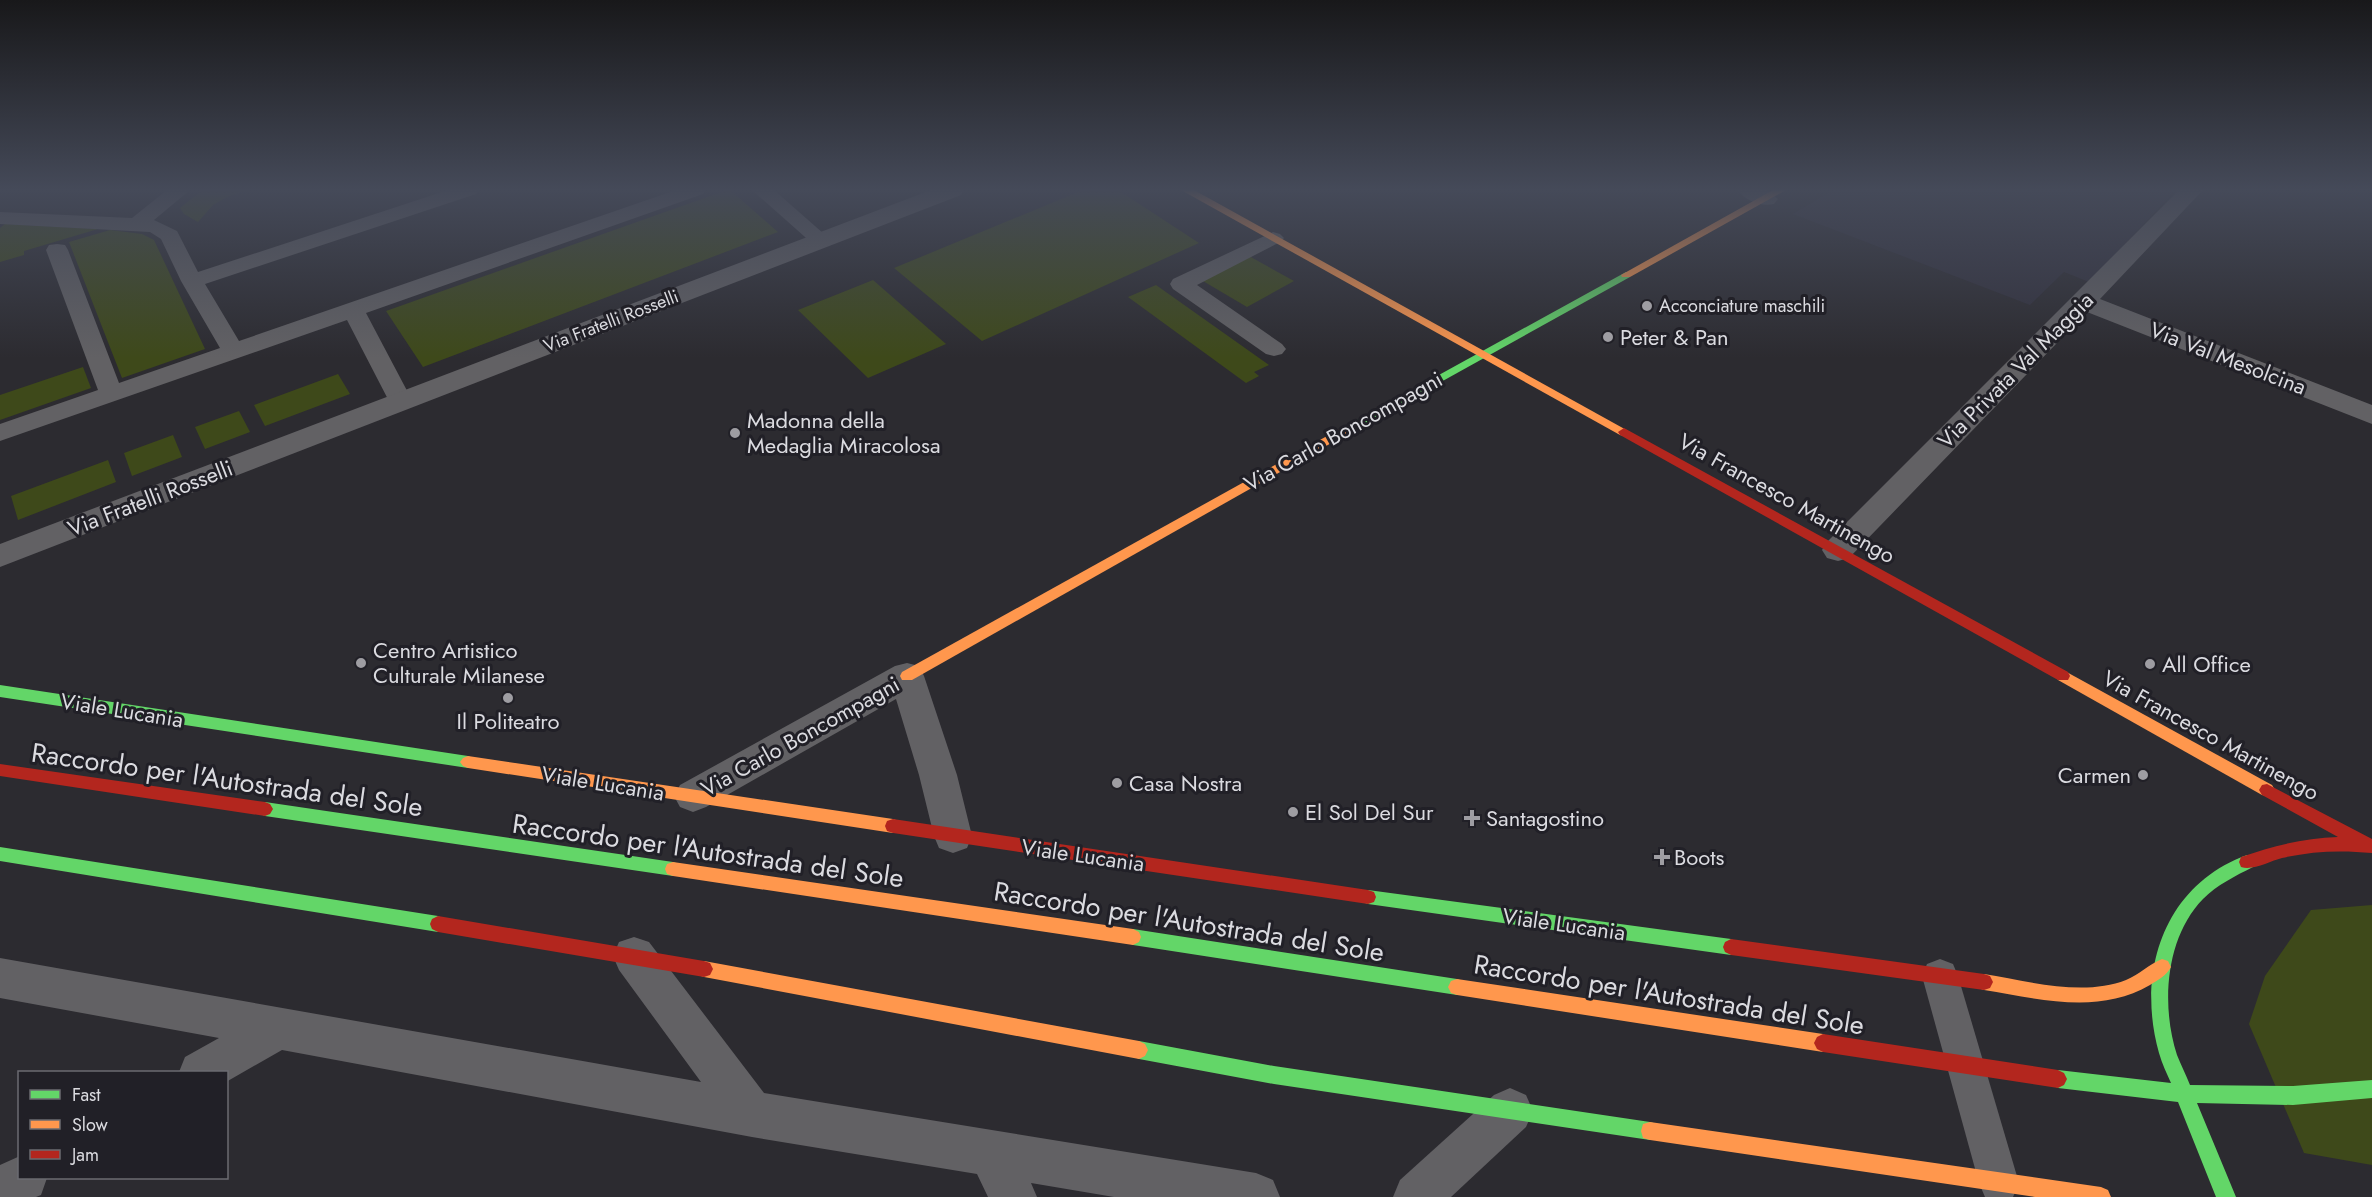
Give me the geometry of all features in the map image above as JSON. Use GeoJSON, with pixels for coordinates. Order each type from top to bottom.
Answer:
{"type":"FeatureCollection","features":[{"type":"Feature","properties":{"kind":"main road","name":"Via Francesco Martinengo"},"geometry":{"type":"LineString","coordinates":[[1286,246],[2369,846]]}},
{"type":"Feature","properties":{"kind":"main road","name":"Via Carlo Boncompagni"},"geometry":{"type":"LineString","coordinates":[[907,676],[1672,246]]}},
{"type":"Feature","properties":{"kind":"main road","name":"Viale Lucania"},"geometry":{"type":"LineString","coordinates":[[0,691],[1304,888],[2064,993],[2109,994],[2137,985],[2162,967]]}},
{"type":"Feature","properties":{"kind":"main road","name":"Raccordo per l'Autostrada del Sole"},"geometry":{"type":"LineString","coordinates":[[0,770],[1094,931],[2072,1081],[2220,1097],[2288,1097],[2372,1089]]}},
{"type":"Feature","properties":{"kind":"main road"},"geometry":{"type":"LineString","coordinates":[[2226,1197],[2196,1128],[2167,1049],[2161,1006],[2162,967],[2176,924],[2190,901],[2210,882],[2251,859],[2284,849],[2320,845],[2369,846]]}},
{"type":"Feature","properties":{"kind":"main road"},"geometry":{"type":"LineString","coordinates":[[0,854],[634,956],[1274,1075],[1999,1184],[2101,1197]]}},
{"type":"Feature","properties":{"kind":"street","name":"Via Fratelli Rosselli"},"geometry":{"type":"LineString","coordinates":[[0,556],[808,246]]}},
{"type":"Feature","properties":{"kind":"street","name":"Via Privata Val Maggia"},"geometry":{"type":"LineString","coordinates":[[1838,550],[2137,246]]}},
{"type":"Feature","properties":{"kind":"street","name":"Via Val Mesolcina"},"geometry":{"type":"LineString","coordinates":[[2083,301],[2372,415]]}},
{"type":"Feature","properties":{"kind":"street","name":"Via Carlo Boncompagni"},"geometry":{"type":"LineString","coordinates":[[693,796],[907,676],[938,775],[953,836]]}},
{"type":"Feature","properties":{"kind":"street"},"geometry":{"type":"LineString","coordinates":[[634,956],[752,1114]]}},
{"type":"Feature","properties":{"kind":"street"},"geometry":{"type":"LineString","coordinates":[[0,978],[752,1114],[1256,1197]]}},
{"type":"Feature","properties":{"kind":"street"},"geometry":{"type":"LineString","coordinates":[[203,1071],[279,1029]]}},
{"type":"Feature","properties":{"kind":"street"},"geometry":{"type":"LineString","coordinates":[[1417,1197],[1510,1111]]}},
{"type":"Feature","properties":{"kind":"street"},"geometry":{"type":"LineString","coordinates":[[992,1155],[1013,1197]]}},
{"type":"Feature","properties":{"kind":"street"},"geometry":{"type":"LineString","coordinates":[[0,1191],[22,1179]]}},
{"type":"Feature","properties":{"kind":"lane"},"geometry":{"type":"LineString","coordinates":[[175,246],[192,281],[233,351]]}},
{"type":"Feature","properties":{"kind":"lane"},"geometry":{"type":"LineString","coordinates":[[192,281],[299,246]]}},
{"type":"Feature","properties":{"kind":"lane"},"geometry":{"type":"LineString","coordinates":[[0,433],[536,246]]}},
{"type":"Feature","properties":{"kind":"lane"},"geometry":{"type":"LineString","coordinates":[[1256,246],[1181,284],[1274,349]]}},
{"type":"Feature","properties":{"kind":"lane"},"geometry":{"type":"LineString","coordinates":[[57,250],[111,394]]}},
{"type":"Feature","properties":{"kind":"lane"},"geometry":{"type":"LineString","coordinates":[[353,310],[401,402]]}},
{"type":"Feature","properties":{"kind":"lane"},"geometry":{"type":"LineString","coordinates":[[1940,976],[1999,1184]]}},
{"type":"Feature","properties":{"kind":"shaded area"},"geometry":{"type":"Polygon","coordinates":[[[1876,246],[2123,246],[2089,282],[2064,272],[2030,305],[1876,246]]]}},
{"type":"Feature","properties":{"kind":"green space"},"geometry":{"type":"Polygon","coordinates":[[[0,246],[41,246],[24,251],[24,255],[0,262],[0,246]]]}},
{"type":"Feature","properties":{"kind":"green space"},"geometry":{"type":"Polygon","coordinates":[[[71,246],[157,246],[205,349],[122,378],[71,246]]]}},
{"type":"Feature","properties":{"kind":"green space"},"geometry":{"type":"Polygon","coordinates":[[[570,246],[742,246],[423,367],[386,311],[570,246]]]}},
{"type":"Feature","properties":{"kind":"green space"},"geometry":{"type":"Polygon","coordinates":[[[948,246],[1193,246],[982,341],[894,268],[948,246]]]}},
{"type":"Feature","properties":{"kind":"green space"},"geometry":{"type":"Polygon","coordinates":[[[1249,256],[1294,281],[1247,307],[1203,281],[1249,256]]]}},
{"type":"Feature","properties":{"kind":"green space"},"geometry":{"type":"Polygon","coordinates":[[[873,280],[946,344],[868,378],[798,310],[873,280]]]}},
{"type":"Feature","properties":{"kind":"green space"},"geometry":{"type":"Polygon","coordinates":[[[1156,285],[1269,365],[1254,372],[1259,376],[1246,383],[1128,297],[1156,285]]]}},
{"type":"Feature","properties":{"kind":"green space"},"geometry":{"type":"Polygon","coordinates":[[[83,367],[91,388],[0,420],[0,395],[83,367]]]}},
{"type":"Feature","properties":{"kind":"green space"},"geometry":{"type":"Polygon","coordinates":[[[338,374],[350,394],[265,426],[254,405],[338,374]]]}},
{"type":"Feature","properties":{"kind":"green space"},"geometry":{"type":"Polygon","coordinates":[[[239,411],[250,432],[205,449],[195,427],[239,411]]]}},
{"type":"Feature","properties":{"kind":"green space"},"geometry":{"type":"Polygon","coordinates":[[[173,435],[182,457],[132,476],[124,453],[173,435]]]}},
{"type":"Feature","properties":{"kind":"green space"},"geometry":{"type":"Polygon","coordinates":[[[108,460],[116,482],[18,520],[11,496],[108,460]]]}},
{"type":"Feature","properties":{"kind":"green space"},"geometry":{"type":"Polygon","coordinates":[[[2372,905],[2372,1165],[2304,1153],[2249,1024],[2265,976],[2311,910],[2372,905]]]}},
{"type":"Feature","properties":{"kind":"traffic: fast"},"geometry":{"type":"LineString","coordinates":[[1345,430],[1626,275]]}},
{"type":"Feature","properties":{"kind":"traffic: fast"},"geometry":{"type":"LineString","coordinates":[[0,691],[468,762]]}},
{"type":"Feature","properties":{"kind":"traffic: fast"},"geometry":{"type":"LineString","coordinates":[[265,809],[673,869]]}},
{"type":"Feature","properties":{"kind":"traffic: fast"},"geometry":{"type":"LineString","coordinates":[[0,854],[438,924]]}},
{"type":"Feature","properties":{"kind":"traffic: fast"},"geometry":{"type":"LineString","coordinates":[[2226,1197],[2168,1054],[2161,1013],[2162,970],[2166,949],[2183,911],[2207,885],[2247,862]]}},
{"type":"Feature","properties":{"kind":"traffic: fast"},"geometry":{"type":"LineString","coordinates":[[1368,897],[1731,947]]}},
{"type":"Feature","properties":{"kind":"traffic: fast"},"geometry":{"type":"LineString","coordinates":[[1133,937],[1457,987]]}},
{"type":"Feature","properties":{"kind":"traffic: fast"},"geometry":{"type":"LineString","coordinates":[[1139,1050],[1274,1075],[1650,1131]]}},
{"type":"Feature","properties":{"kind":"traffic: fast"},"geometry":{"type":"LineString","coordinates":[[2058,1079],[2175,1093],[2215,1095],[2293,1096],[2372,1089]]}},
{"type":"Feature","properties":{"kind":"traffic: slow"},"geometry":{"type":"LineString","coordinates":[[1287,246],[1624,432]]}},
{"type":"Feature","properties":{"kind":"traffic: slow"},"geometry":{"type":"LineString","coordinates":[[1626,275],[1679,246]]}},
{"type":"Feature","properties":{"kind":"traffic: slow"},"geometry":{"type":"LineString","coordinates":[[907,676],[1345,430]]}},
{"type":"Feature","properties":{"kind":"traffic: slow"},"geometry":{"type":"LineString","coordinates":[[2063,676],[2267,790]]}},
{"type":"Feature","properties":{"kind":"traffic: slow"},"geometry":{"type":"LineString","coordinates":[[468,762],[893,826]]}},
{"type":"Feature","properties":{"kind":"traffic: slow"},"geometry":{"type":"LineString","coordinates":[[673,869],[1133,937]]}},
{"type":"Feature","properties":{"kind":"traffic: slow"},"geometry":{"type":"LineString","coordinates":[[1984,982],[2056,993],[2093,994],[2126,988],[2162,967]]}},
{"type":"Feature","properties":{"kind":"traffic: slow"},"geometry":{"type":"LineString","coordinates":[[704,969],[1139,1050]]}},
{"type":"Feature","properties":{"kind":"traffic: slow"},"geometry":{"type":"LineString","coordinates":[[1457,987],[1823,1043]]}},
{"type":"Feature","properties":{"kind":"traffic: slow"},"geometry":{"type":"LineString","coordinates":[[1650,1131],[2101,1197]]}},
{"type":"Feature","properties":{"kind":"traffic: jam"},"geometry":{"type":"LineString","coordinates":[[1624,432],[2063,676]]}},
{"type":"Feature","properties":{"kind":"traffic: jam"},"geometry":{"type":"LineString","coordinates":[[0,770],[265,809]]}},
{"type":"Feature","properties":{"kind":"traffic: jam"},"geometry":{"type":"LineString","coordinates":[[2267,790],[2366,845]]}},
{"type":"Feature","properties":{"kind":"traffic: jam"},"geometry":{"type":"LineString","coordinates":[[893,826],[1368,897]]}},
{"type":"Feature","properties":{"kind":"traffic: jam"},"geometry":{"type":"LineString","coordinates":[[2247,862],[2278,852],[2308,846],[2340,844],[2372,846]]}},
{"type":"Feature","properties":{"kind":"traffic: jam"},"geometry":{"type":"LineString","coordinates":[[438,924],[704,969]]}},
{"type":"Feature","properties":{"kind":"traffic: jam"},"geometry":{"type":"LineString","coordinates":[[1731,947],[1984,982]]}},
{"type":"Feature","properties":{"kind":"traffic: jam"},"geometry":{"type":"LineString","coordinates":[[1823,1043],[2058,1079]]}},
{"type":"Feature","properties":{"kind":"place","name":"Acconciature maschili"},"geometry":{"type":"Point","coordinates":[1647,306]}},
{"type":"Feature","properties":{"kind":"place","name":"Peter & Pan"},"geometry":{"type":"Point","coordinates":[1608,337]}},
{"type":"Feature","properties":{"kind":"place","name":"Madonna della Medaglia Miracolosa"},"geometry":{"type":"Point","coordinates":[735,433]}},
{"type":"Feature","properties":{"kind":"place","name":"Centro Artistico Culturale Milanese"},"geometry":{"type":"Point","coordinates":[361,663]}},
{"type":"Feature","properties":{"kind":"place","name":"All Office"},"geometry":{"type":"Point","coordinates":[2150,664]}},
{"type":"Feature","properties":{"kind":"place","name":"Il Politeatro"},"geometry":{"type":"Point","coordinates":[508,698]}},
{"type":"Feature","properties":{"kind":"place","name":"Carmen"},"geometry":{"type":"Point","coordinates":[2143,775]}},
{"type":"Feature","properties":{"kind":"place","name":"Casa Nostra"},"geometry":{"type":"Point","coordinates":[1117,783]}},
{"type":"Feature","properties":{"kind":"place","name":"El Sol Del Sur"},"geometry":{"type":"Point","coordinates":[1293,812]}},
{"type":"Feature","properties":{"kind":"place","name":"Santagostino"},"geometry":{"type":"Point","coordinates":[1472,818]}},
{"type":"Feature","properties":{"kind":"place","name":"Boots"},"geometry":{"type":"Point","coordinates":[1662,857]}}]}
